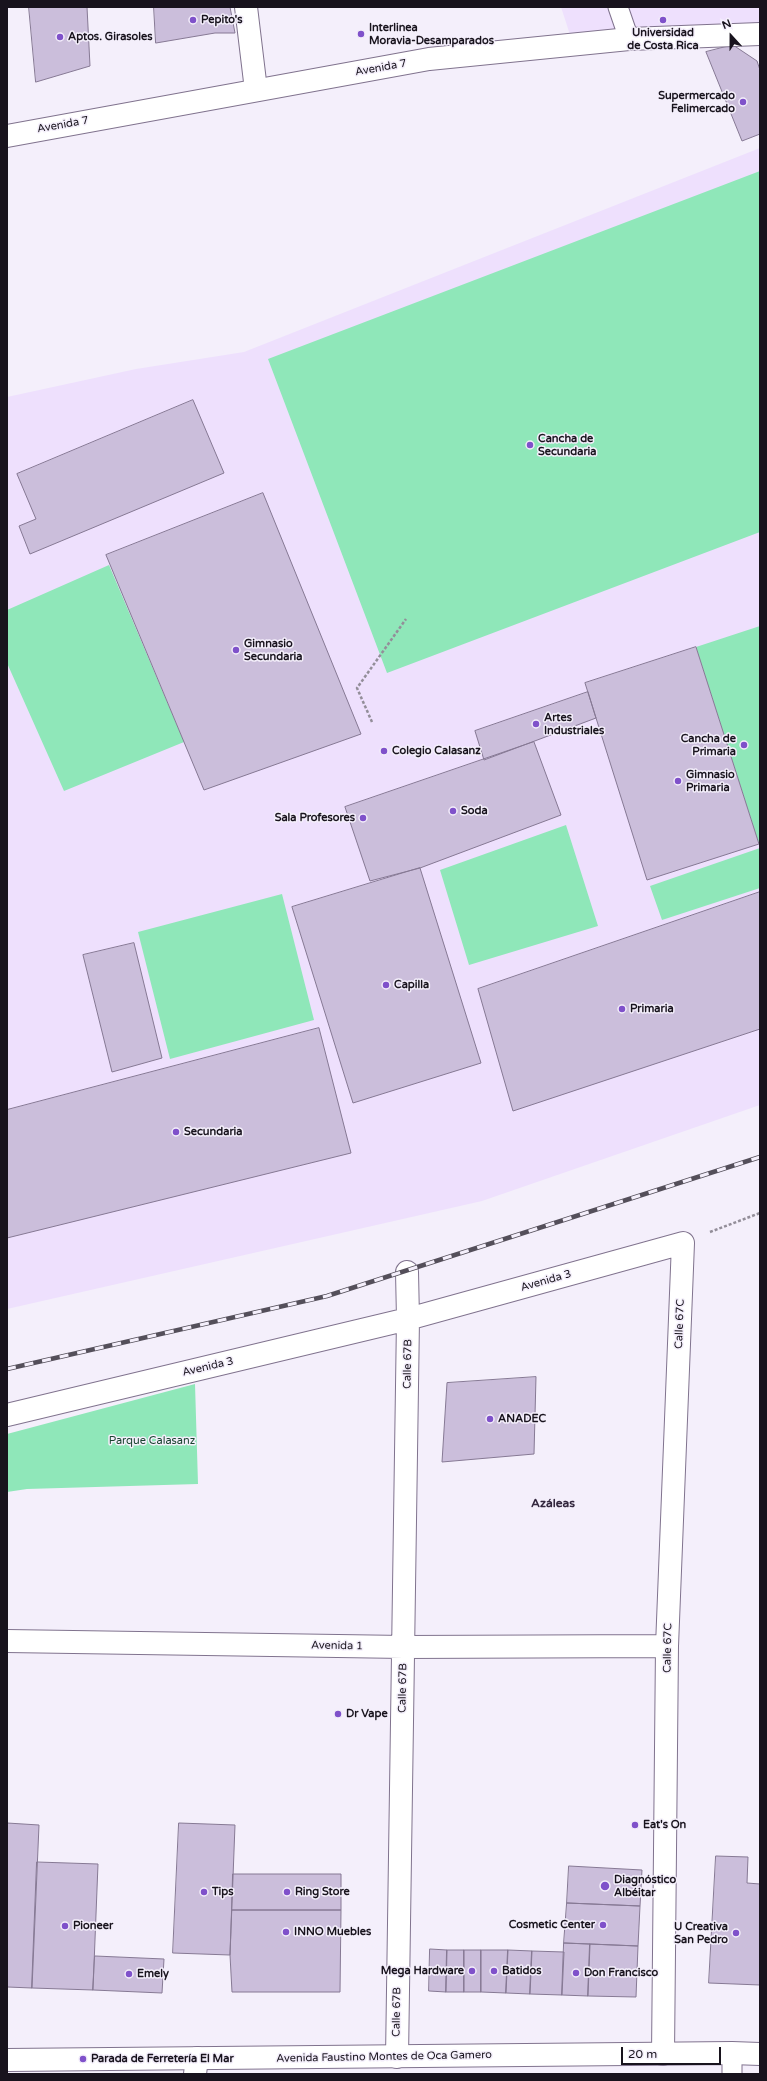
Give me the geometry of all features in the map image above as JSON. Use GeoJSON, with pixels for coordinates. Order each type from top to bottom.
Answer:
{"type":"FeatureCollection","features":[{"type":"Feature","properties":{"kind":"main road"},"geometry":{"type":"LineString","coordinates":[[246,7],[256,90]]}},
{"type":"Feature","properties":{"kind":"main road","name":"Avenida 7"},"geometry":{"type":"LineString","coordinates":[[7,136],[429,59],[629,39],[760,34]]}},
{"type":"Feature","properties":{"kind":"main road","name":"Avenida 3"},"geometry":{"type":"LineString","coordinates":[[7,1415],[408,1319],[683,1243]]}},
{"type":"Feature","properties":{"kind":"main road","name":"Calle 67C"},"geometry":{"type":"LineString","coordinates":[[663,2054],[667,1646],[683,1243]]}},
{"type":"Feature","properties":{"kind":"main road"},"geometry":{"type":"LineString","coordinates":[[407,1272],[408,1319]]}},
{"type":"Feature","properties":{"kind":"main road","name":"Calle 67B"},"geometry":{"type":"LineString","coordinates":[[396,2056],[404,1647],[408,1319]]}},
{"type":"Feature","properties":{"kind":"main road","name":"Avenida 1"},"geometry":{"type":"LineString","coordinates":[[7,1641],[404,1647],[667,1646]]}},
{"type":"Feature","properties":{"kind":"main road","name":"Avenida Faustino Montes de Oca Gamero"},"geometry":{"type":"LineString","coordinates":[[7,2060],[196,2066],[396,2056],[663,2054],[732,2064],[760,2054]]}},
{"type":"Feature","properties":{"kind":"lane"},"geometry":{"type":"LineString","coordinates":[[618,7],[629,39]]}},
{"type":"Feature","properties":{"kind":"path"},"geometry":{"type":"LineString","coordinates":[[372,722],[357,688],[406,619]]}},
{"type":"Feature","properties":{"kind":"path"},"geometry":{"type":"LineString","coordinates":[[683,1243],[760,1213]]}},
{"type":"Feature","properties":{"kind":"shaded area","name":"Universidad de Costa Rica"},"geometry":{"type":"Polygon","coordinates":[[[561,7],[760,7],[760,34],[573,44],[561,7]]]}},
{"type":"Feature","properties":{"kind":"shaded area","name":"Colegio Calasanz"},"geometry":{"type":"Polygon","coordinates":[[[760,148],[760,1105],[482,1201],[7,1309],[7,397],[136,369],[244,352],[760,148]]]}},
{"type":"Feature","properties":{"kind":"green space","name":"Cancha de Secundaria"},"geometry":{"type":"Polygon","coordinates":[[[760,171],[760,532],[387,673],[268,359],[760,171]]]}},
{"type":"Feature","properties":{"kind":"green space"},"geometry":{"type":"Polygon","coordinates":[[[109,565],[184,742],[64,791],[7,663],[7,610],[109,565]]]}},
{"type":"Feature","properties":{"kind":"green space","name":"Cancha de Primaria"},"geometry":{"type":"Polygon","coordinates":[[[760,626],[760,844],[759,844],[696,647],[760,626]]]}},
{"type":"Feature","properties":{"kind":"green space"},"geometry":{"type":"Polygon","coordinates":[[[566,825],[598,926],[469,965],[440,870],[566,825]]]}},
{"type":"Feature","properties":{"kind":"green space"},"geometry":{"type":"Polygon","coordinates":[[[760,848],[760,888],[662,920],[650,886],[760,848]]]}},
{"type":"Feature","properties":{"kind":"green space"},"geometry":{"type":"Polygon","coordinates":[[[282,894],[314,1020],[170,1059],[138,932],[282,894]]]}},
{"type":"Feature","properties":{"kind":"green space","name":"Parque Calasanz"},"geometry":{"type":"Polygon","coordinates":[[[195,1384],[198,1484],[27,1489],[7,1492],[7,1434],[195,1384]]]}},
{"type":"Feature","properties":{"kind":"building","name":"Aptos. Girasoles"},"geometry":{"type":"Polygon","coordinates":[[[29,7],[87,7],[90,66],[36,82],[29,7]]]}},
{"type":"Feature","properties":{"kind":"building","name":"Pepito's"},"geometry":{"type":"Polygon","coordinates":[[[154,7],[230,7],[235,33],[215,33],[156,43],[154,7]]]}},
{"type":"Feature","properties":{"kind":"building","name":"Supermercado Felimercado"},"geometry":{"type":"Polygon","coordinates":[[[733,45],[757,61],[760,70],[760,134],[742,141],[706,52],[733,45]]]}},
{"type":"Feature","properties":{"kind":"building"},"geometry":{"type":"Polygon","coordinates":[[[193,400],[224,473],[30,554],[19,526],[36,519],[17,474],[193,400]]]}},
{"type":"Feature","properties":{"kind":"building","name":"Gimnasio Secundaria"},"geometry":{"type":"Polygon","coordinates":[[[263,493],[361,734],[204,790],[106,555],[263,493]]]}},
{"type":"Feature","properties":{"kind":"building","name":"Gimnasio Primaria"},"geometry":{"type":"Polygon","coordinates":[[[696,647],[759,844],[647,880],[585,683],[696,647]]]}},
{"type":"Feature","properties":{"kind":"building","name":"Artes Industriales"},"geometry":{"type":"Polygon","coordinates":[[[588,692],[596,718],[484,760],[475,731],[588,692]]]}},
{"type":"Feature","properties":{"kind":"building","name":"Soda"},"geometry":{"type":"Polygon","coordinates":[[[534,742],[561,815],[420,868],[370,881],[345,807],[534,742]]]}},
{"type":"Feature","properties":{"kind":"building","name":"Capilla"},"geometry":{"type":"Polygon","coordinates":[[[420,868],[481,1063],[353,1103],[292,907],[420,868]]]}},
{"type":"Feature","properties":{"kind":"building","name":"Primaria"},"geometry":{"type":"Polygon","coordinates":[[[760,892],[760,1029],[513,1111],[478,989],[760,892]]]}},
{"type":"Feature","properties":{"kind":"building"},"geometry":{"type":"Polygon","coordinates":[[[134,943],[162,1058],[112,1072],[83,955],[134,943]]]}},
{"type":"Feature","properties":{"kind":"building","name":"Secundaria"},"geometry":{"type":"Polygon","coordinates":[[[319,1028],[351,1153],[7,1238],[7,1110],[319,1028]]]}},
{"type":"Feature","properties":{"kind":"building","name":"ANADEC"},"geometry":{"type":"Polygon","coordinates":[[[536,1377],[534,1454],[442,1462],[447,1383],[536,1377]]]}},
{"type":"Feature","properties":{"kind":"building"},"geometry":{"type":"Polygon","coordinates":[[[7,1823],[39,1825],[32,1988],[7,1987],[7,1823]]]}},
{"type":"Feature","properties":{"kind":"building","name":"Tips"},"geometry":{"type":"Polygon","coordinates":[[[179,1823],[235,1825],[230,1955],[173,1953],[179,1823]]]}},
{"type":"Feature","properties":{"kind":"building","name":"U Creativa San Pedro"},"geometry":{"type":"Polygon","coordinates":[[[716,1856],[748,1857],[747,1883],[760,1884],[760,1985],[709,1983],[716,1856]]]}},
{"type":"Feature","properties":{"kind":"building","name":"Pioneer"},"geometry":{"type":"Polygon","coordinates":[[[37,1862],[98,1864],[93,1990],[32,1988],[37,1862]]]}},
{"type":"Feature","properties":{"kind":"building","name":"Diagnóstico Albéitar"},"geometry":{"type":"Polygon","coordinates":[[[569,1866],[642,1870],[640,1906],[567,1903],[569,1866]]]}},
{"type":"Feature","properties":{"kind":"building","name":"Ring Store"},"geometry":{"type":"Polygon","coordinates":[[[233,1874],[341,1874],[341,1910],[232,1910],[233,1874]]]}},
{"type":"Feature","properties":{"kind":"building","name":"Cosmetic Center"},"geometry":{"type":"Polygon","coordinates":[[[567,1903],[640,1906],[638,1946],[564,1943],[567,1903]]]}},
{"type":"Feature","properties":{"kind":"building","name":"INNO Muebles"},"geometry":{"type":"Polygon","coordinates":[[[232,1910],[341,1910],[340,1992],[232,1992],[230,1955],[232,1910]]]}},
{"type":"Feature","properties":{"kind":"building","name":"Don Francisco"},"geometry":{"type":"Polygon","coordinates":[[[564,1943],[590,1944],[588,1996],[562,1995],[564,1943]]]}},
{"type":"Feature","properties":{"kind":"building"},"geometry":{"type":"Polygon","coordinates":[[[590,1944],[638,1946],[636,1997],[588,1996],[590,1944]]]}},
{"type":"Feature","properties":{"kind":"building"},"geometry":{"type":"Polygon","coordinates":[[[430,1949],[447,1950],[446,1992],[429,1991],[430,1949]]]}},
{"type":"Feature","properties":{"kind":"building"},"geometry":{"type":"Polygon","coordinates":[[[447,1950],[464,1950],[464,1992],[446,1992],[447,1950]]]}},
{"type":"Feature","properties":{"kind":"building","name":"Mega Hardware"},"geometry":{"type":"Polygon","coordinates":[[[464,1950],[481,1950],[481,1992],[464,1992],[464,1950]]]}},
{"type":"Feature","properties":{"kind":"building","name":"Batidos"},"geometry":{"type":"Polygon","coordinates":[[[481,1950],[508,1950],[506,1993],[481,1992],[481,1950]]]}},
{"type":"Feature","properties":{"kind":"building"},"geometry":{"type":"Polygon","coordinates":[[[508,1950],[532,1951],[530,1994],[506,1993],[508,1950]]]}},
{"type":"Feature","properties":{"kind":"building"},"geometry":{"type":"Polygon","coordinates":[[[532,1951],[564,1952],[562,1995],[530,1994],[532,1951]]]}},
{"type":"Feature","properties":{"kind":"building","name":"Emely"},"geometry":{"type":"Polygon","coordinates":[[[95,1956],[164,1959],[162,1993],[93,1990],[95,1956]]]}},
{"type":"Feature","properties":{"kind":"railway"},"geometry":{"type":"LineString","coordinates":[[7,1369],[327,1296],[760,1157]]}},
{"type":"Feature","properties":{"kind":"place","name":"Pepito's"},"geometry":{"type":"Point","coordinates":[193,20]}},
{"type":"Feature","properties":{"kind":"place","name":"Universidad de Costa Rica"},"geometry":{"type":"Point","coordinates":[663,20]}},
{"type":"Feature","properties":{"kind":"place","name":"Interlinea Moravia-Desamparados"},"geometry":{"type":"Point","coordinates":[361,34]}},
{"type":"Feature","properties":{"kind":"place","name":"Aptos. Girasoles"},"geometry":{"type":"Point","coordinates":[60,37]}},
{"type":"Feature","properties":{"kind":"place","name":"Supermercado Felimercado"},"geometry":{"type":"Point","coordinates":[743,102]}},
{"type":"Feature","properties":{"kind":"place","name":"Cancha de Secundaria"},"geometry":{"type":"Point","coordinates":[530,445]}},
{"type":"Feature","properties":{"kind":"place","name":"Gimnasio Secundaria"},"geometry":{"type":"Point","coordinates":[236,650]}},
{"type":"Feature","properties":{"kind":"place","name":"Artes Industriales"},"geometry":{"type":"Point","coordinates":[536,724]}},
{"type":"Feature","properties":{"kind":"place","name":"Cancha de Primaria"},"geometry":{"type":"Point","coordinates":[744,745]}},
{"type":"Feature","properties":{"kind":"place","name":"Colegio Calasanz"},"geometry":{"type":"Point","coordinates":[384,751]}},
{"type":"Feature","properties":{"kind":"place","name":"Gimnasio Primaria"},"geometry":{"type":"Point","coordinates":[678,781]}},
{"type":"Feature","properties":{"kind":"place","name":"Soda"},"geometry":{"type":"Point","coordinates":[453,811]}},
{"type":"Feature","properties":{"kind":"place","name":"Sala Profesores"},"geometry":{"type":"Point","coordinates":[363,818]}},
{"type":"Feature","properties":{"kind":"place","name":"Capilla"},"geometry":{"type":"Point","coordinates":[386,985]}},
{"type":"Feature","properties":{"kind":"place","name":"Primaria"},"geometry":{"type":"Point","coordinates":[622,1009]}},
{"type":"Feature","properties":{"kind":"place","name":"Secundaria"},"geometry":{"type":"Point","coordinates":[176,1132]}},
{"type":"Feature","properties":{"kind":"place","name":"ANADEC"},"geometry":{"type":"Point","coordinates":[490,1419]}},
{"type":"Feature","properties":{"kind":"place","name":"Dr Vape"},"geometry":{"type":"Point","coordinates":[338,1714]}},
{"type":"Feature","properties":{"kind":"place","name":"Eat's On"},"geometry":{"type":"Point","coordinates":[635,1825]}},
{"type":"Feature","properties":{"kind":"place","name":"Diagnóstico Albéitar"},"geometry":{"type":"Point","coordinates":[605,1886]}},
{"type":"Feature","properties":{"kind":"place","name":"Tips"},"geometry":{"type":"Point","coordinates":[204,1892]}},
{"type":"Feature","properties":{"kind":"place","name":"Ring Store"},"geometry":{"type":"Point","coordinates":[287,1892]}},
{"type":"Feature","properties":{"kind":"place","name":"Cosmetic Center"},"geometry":{"type":"Point","coordinates":[603,1925]}},
{"type":"Feature","properties":{"kind":"place","name":"Pioneer"},"geometry":{"type":"Point","coordinates":[65,1926]}},
{"type":"Feature","properties":{"kind":"place","name":"INNO Muebles"},"geometry":{"type":"Point","coordinates":[286,1932]}},
{"type":"Feature","properties":{"kind":"place","name":"U Creativa San Pedro"},"geometry":{"type":"Point","coordinates":[736,1933]}},
{"type":"Feature","properties":{"kind":"place","name":"Mega Hardware"},"geometry":{"type":"Point","coordinates":[472,1971]}},
{"type":"Feature","properties":{"kind":"place","name":"Batidos"},"geometry":{"type":"Point","coordinates":[494,1971]}},
{"type":"Feature","properties":{"kind":"place","name":"Don Francisco"},"geometry":{"type":"Point","coordinates":[576,1973]}},
{"type":"Feature","properties":{"kind":"place","name":"Emely"},"geometry":{"type":"Point","coordinates":[129,1974]}},
{"type":"Feature","properties":{"kind":"place","name":"Parada de Ferretería El Mar"},"geometry":{"type":"Point","coordinates":[83,2059]}},
{"type":"Feature","properties":{"kind":"district","name":"Azáleas"},"geometry":{"type":"Point","coordinates":[553,1504]}}]}
